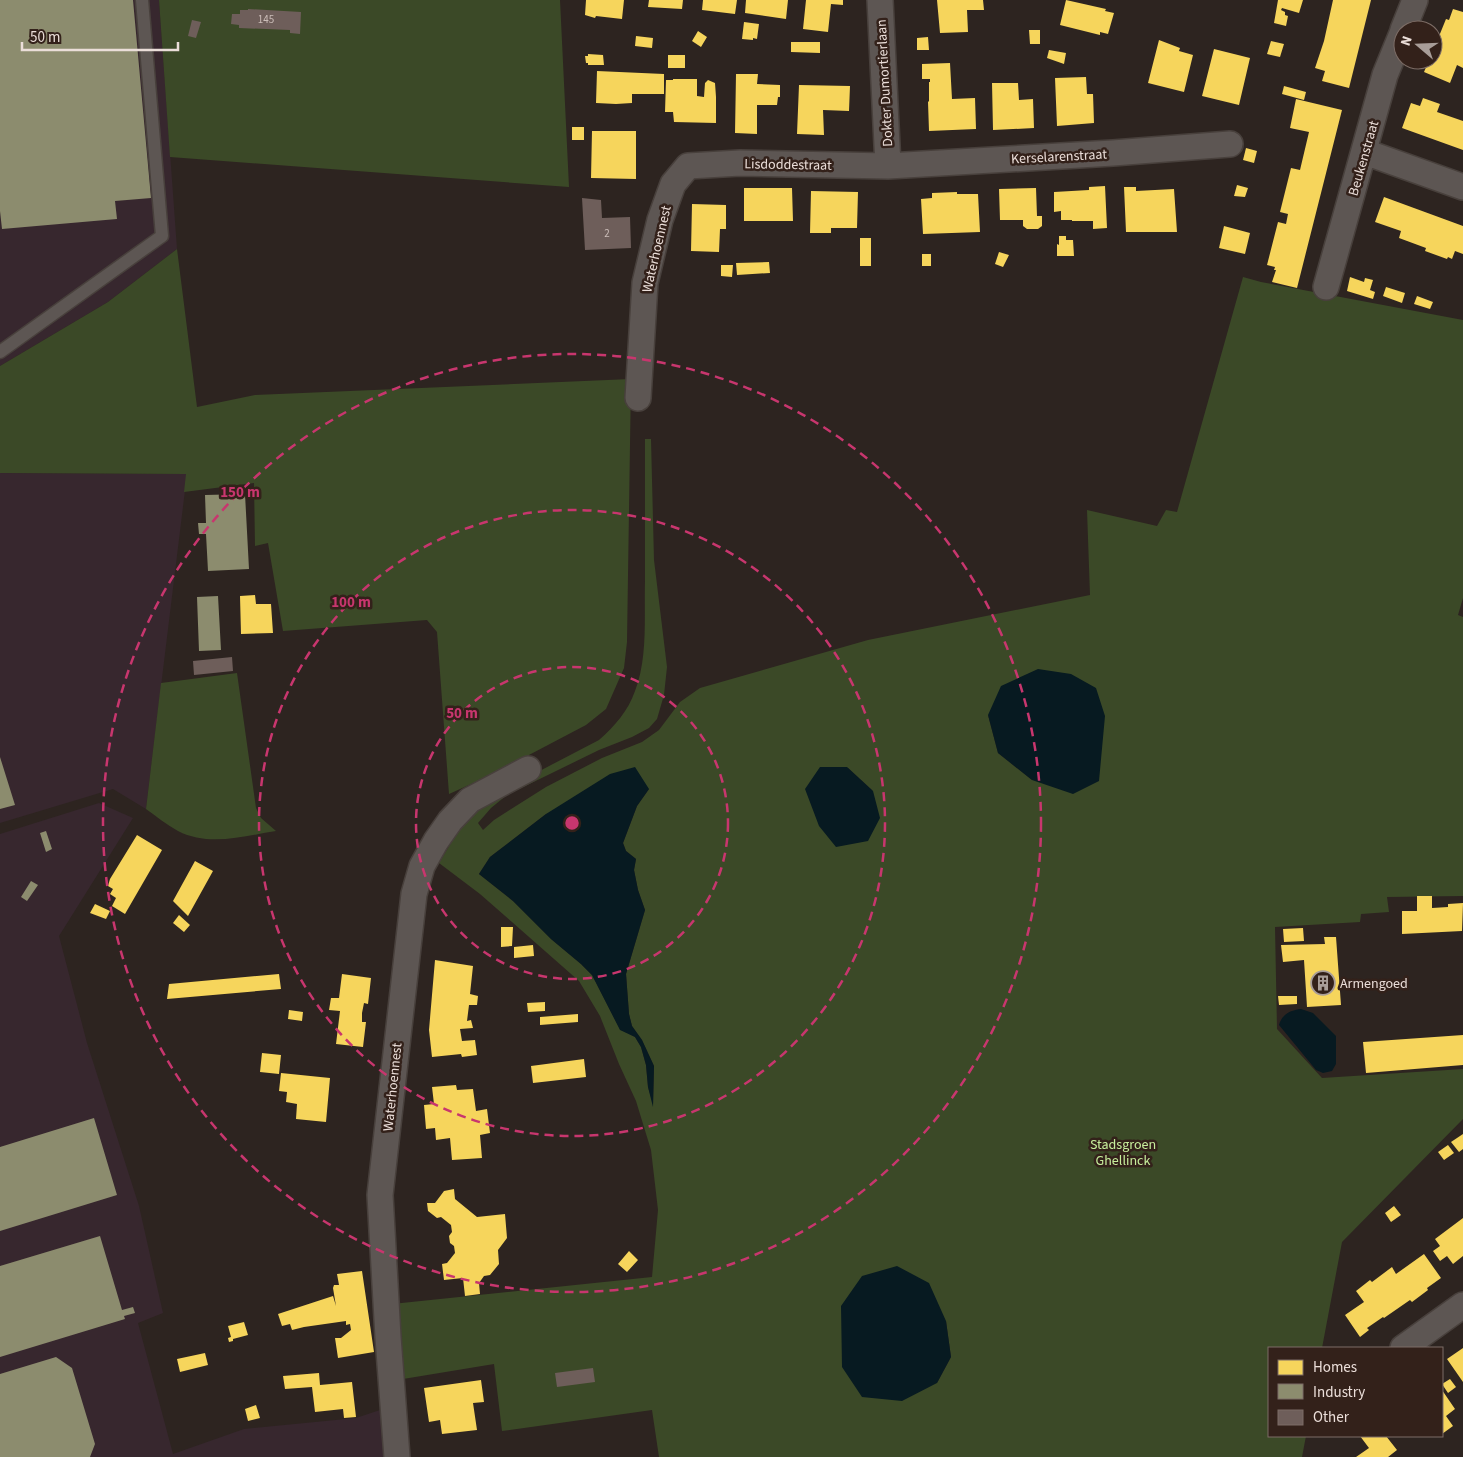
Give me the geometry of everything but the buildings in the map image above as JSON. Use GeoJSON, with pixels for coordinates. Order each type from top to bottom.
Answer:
{"type":"FeatureCollection","features":[{"type":"Feature","properties":{"kind":"street","name":"Dokter Dumortierlaan"},"geometry":{"type":"LineString","coordinates":[[880,0],[888,166]]}},
{"type":"Feature","properties":{"kind":"street","name":"Beukenstraat"},"geometry":{"type":"LineString","coordinates":[[1407,20],[1415,0]]}},
{"type":"Feature","properties":{"kind":"street","name":"Beukenstraat"},"geometry":{"type":"LineString","coordinates":[[1326,287],[1385,75],[1393,55]]}},
{"type":"Feature","properties":{"kind":"street","name":"Kerselarenstraat"},"geometry":{"type":"LineString","coordinates":[[888,166],[1230,144]]}},
{"type":"Feature","properties":{"kind":"street"},"geometry":{"type":"LineString","coordinates":[[1365,152],[1463,187]]}},
{"type":"Feature","properties":{"kind":"street","name":"Lisdoddestraat"},"geometry":{"type":"LineString","coordinates":[[688,166],[740,163],[888,166]]}},
{"type":"Feature","properties":{"kind":"street","name":"Waterhoennest"},"geometry":{"type":"LineString","coordinates":[[638,398],[645,283],[660,220],[673,184],[688,166]]}},
{"type":"Feature","properties":{"kind":"street","name":"Waterhoennest"},"geometry":{"type":"LineString","coordinates":[[397,1457],[380,1195],[414,894],[422,866],[436,841],[470,800],[528,769]]}},
{"type":"Feature","properties":{"kind":"street"},"geometry":{"type":"LineString","coordinates":[[1404,1347],[1463,1305]]}},
{"type":"Feature","properties":{"kind":"lane"},"geometry":{"type":"LineString","coordinates":[[0,352],[162,236],[142,0]]}},
{"type":"Feature","properties":{"kind":"shaded area"},"geometry":{"type":"Polygon","coordinates":[[[0,0],[159,0],[177,249],[108,302],[0,366],[0,0]]]}},
{"type":"Feature","properties":{"kind":"shaded area"},"geometry":{"type":"Polygon","coordinates":[[[0,473],[187,474],[146,809],[113,789],[0,823],[0,473]]]}},
{"type":"Feature","properties":{"kind":"shaded area"},"geometry":{"type":"Polygon","coordinates":[[[99,803],[133,818],[59,936],[87,1043],[139,1206],[163,1313],[138,1323],[173,1454],[244,1429],[356,1418],[383,1409],[387,1457],[0,1457],[0,834],[99,803]]]}},
{"type":"Feature","properties":{"kind":"green space"},"geometry":{"type":"Polygon","coordinates":[[[159,0],[560,0],[569,187],[170,157],[159,0]]]}},
{"type":"Feature","properties":{"kind":"green space"},"geometry":{"type":"Polygon","coordinates":[[[177,249],[197,407],[255,395],[631,379],[627,642],[624,668],[606,709],[586,725],[489,776],[449,794],[437,632],[427,620],[283,631],[268,543],[255,546],[254,483],[184,492],[186,474],[0,473],[0,366],[108,302],[177,249]]]}},
{"type":"Feature","properties":{"kind":"green space","name":"Stadsgroen Ghellinck"},"geometry":{"type":"Polygon","coordinates":[[[1243,277],[1463,320],[1463,598],[1458,615],[1463,617],[1463,896],[1387,897],[1389,912],[1361,914],[1360,922],[1275,927],[1277,1029],[1322,1078],[1463,1069],[1463,1119],[1342,1242],[1322,1347],[1268,1347],[1268,1437],[1306,1437],[1302,1457],[659,1457],[652,1410],[502,1431],[494,1364],[397,1380],[392,1304],[652,1277],[658,1210],[651,1150],[636,1101],[600,1016],[579,981],[480,894],[439,863],[457,833],[474,810],[505,789],[599,740],[620,718],[629,705],[639,678],[644,651],[645,439],[651,439],[654,560],[667,667],[664,695],[657,719],[649,728],[632,737],[599,750],[507,795],[491,808],[478,823],[483,830],[494,820],[546,787],[602,758],[642,742],[659,730],[680,702],[700,688],[868,640],[1090,595],[1087,510],[1157,526],[1166,510],[1177,512],[1243,277]],[[988,715],[998,753],[1032,780],[988,715]],[[820,767],[873,791],[848,768],[820,767]],[[649,789],[546,814],[490,857],[479,874],[513,901],[551,939],[592,975],[620,1029],[635,1037],[641,1047],[653,1104],[654,1066],[642,1040],[632,1026],[629,1014],[626,974],[645,910],[634,870],[636,859],[626,851],[623,843],[637,806],[649,789]],[[946,1321],[937,1383],[951,1357],[946,1321]]]}},
{"type":"Feature","properties":{"kind":"green space"},"geometry":{"type":"Polygon","coordinates":[[[237,673],[256,808],[261,818],[276,831],[227,839],[190,836],[174,829],[146,809],[161,683],[237,673]]]}},
{"type":"Feature","properties":{"kind":"water"},"geometry":{"type":"Polygon","coordinates":[[[1038,669],[1071,674],[1096,688],[1105,716],[1099,781],[1073,794],[1032,780],[998,753],[988,715],[1001,686],[1038,669]]]}},
{"type":"Feature","properties":{"kind":"water"},"geometry":{"type":"Polygon","coordinates":[[[635,767],[649,789],[637,806],[623,843],[626,851],[636,859],[634,870],[645,910],[626,974],[629,1014],[632,1026],[642,1040],[654,1066],[653,1107],[641,1047],[635,1037],[620,1030],[592,975],[551,939],[513,901],[479,874],[490,857],[546,814],[610,774],[635,767]]]}},
{"type":"Feature","properties":{"kind":"water"},"geometry":{"type":"Polygon","coordinates":[[[820,767],[847,767],[873,791],[880,818],[868,841],[836,847],[819,826],[805,789],[820,767]]]}},
{"type":"Feature","properties":{"kind":"water"},"geometry":{"type":"Polygon","coordinates":[[[1301,1009],[1313,1013],[1336,1036],[1336,1064],[1332,1071],[1323,1073],[1316,1070],[1279,1025],[1287,1013],[1301,1009]]]}},
{"type":"Feature","properties":{"kind":"water"},"geometry":{"type":"Polygon","coordinates":[[[897,1266],[929,1283],[946,1321],[951,1357],[937,1383],[902,1401],[862,1397],[842,1367],[841,1306],[862,1276],[897,1266]]]}},
{"type":"Feature","properties":{"kind":"place","name":"Armengoed"},"geometry":{"type":"Point","coordinates":[1323,983]}}]}
